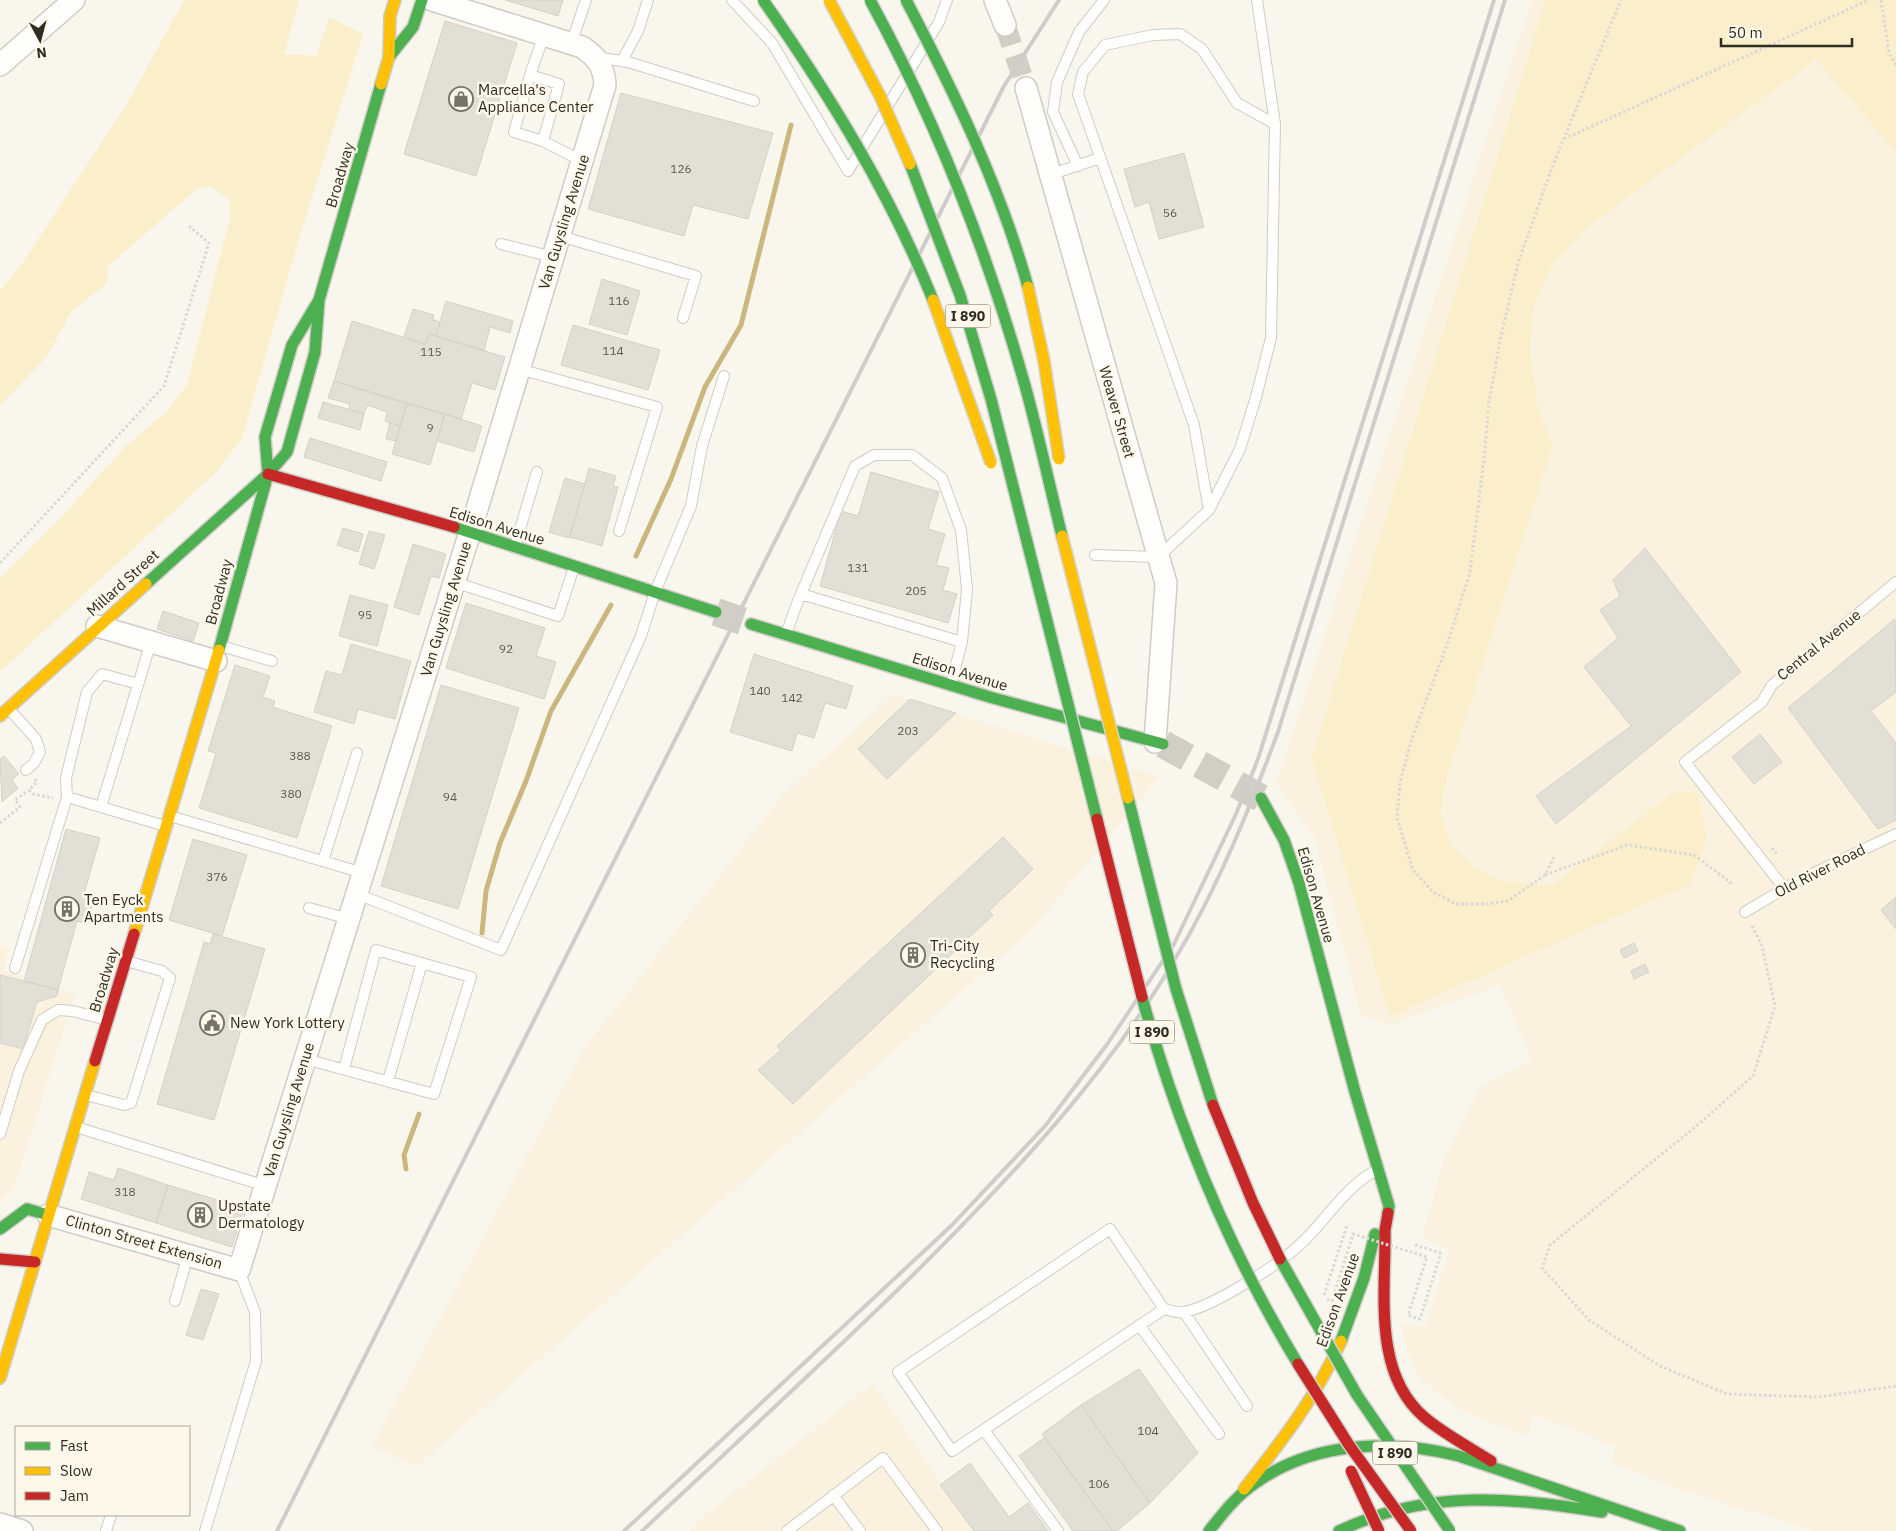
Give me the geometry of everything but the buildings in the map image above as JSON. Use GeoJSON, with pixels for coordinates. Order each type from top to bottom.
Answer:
{"type":"FeatureCollection","features":[{"type":"Feature","properties":{"kind":"main road","name":"Broadway"},"geometry":{"type":"LineString","coordinates":[[268,474],[287,452],[315,352],[319,300],[389,57],[390,16],[395,0]]}},
{"type":"Feature","properties":{"kind":"main road","name":"Broadway"},"geometry":{"type":"LineString","coordinates":[[389,57],[414,27],[422,0]]}},
{"type":"Feature","properties":{"kind":"main road"},"geometry":{"type":"LineString","coordinates":[[763,0],[851,134],[896,220],[939,317],[994,473]]}},
{"type":"Feature","properties":{"kind":"main road","name":"I 890"},"geometry":{"type":"LineString","coordinates":[[829,0],[867,70],[913,166],[950,263],[991,399],[1140,988],[1176,1106],[1198,1165],[1231,1239],[1277,1329],[1312,1391],[1365,1470],[1411,1531]]}},
{"type":"Feature","properties":{"kind":"main road","name":"I 890"},"geometry":{"type":"LineString","coordinates":[[870,0],[946,152],[984,252],[1026,390],[1174,978],[1209,1095],[1231,1151],[1283,1264],[1312,1320],[1370,1416],[1450,1531]]}},
{"type":"Feature","properties":{"kind":"main road"},"geometry":{"type":"LineString","coordinates":[[906,0],[962,111],[1014,240],[1034,312],[1062,475]]}},
{"type":"Feature","properties":{"kind":"main road","name":"Broadway"},"geometry":{"type":"LineString","coordinates":[[0,1378],[218,653],[268,474],[265,436],[292,345],[319,300]]}},
{"type":"Feature","properties":{"kind":"main road","name":"Edison Avenue"},"geometry":{"type":"LineString","coordinates":[[268,474],[470,532],[716,612]]}},
{"type":"Feature","properties":{"kind":"main road","name":"Millard Street"},"geometry":{"type":"LineString","coordinates":[[4,712],[97,626],[268,474]]}},
{"type":"Feature","properties":{"kind":"main road"},"geometry":{"type":"LineString","coordinates":[[1067,504],[1089,643]]}},
{"type":"Feature","properties":{"kind":"main road"},"geometry":{"type":"LineString","coordinates":[[1007,510],[1055,651]]}},
{"type":"Feature","properties":{"kind":"main road","name":"Edison Avenue"},"geometry":{"type":"LineString","coordinates":[[751,624],[951,685],[1159,743]]}},
{"type":"Feature","properties":{"kind":"main road","name":"Edison Avenue"},"geometry":{"type":"LineString","coordinates":[[1261,798],[1284,840],[1299,883],[1375,1172],[1389,1206],[1385,1230],[1386,1340],[1395,1377],[1407,1397],[1423,1416],[1444,1432],[1489,1460],[1527,1479]]}},
{"type":"Feature","properties":{"kind":"main road","name":"Edison Avenue"},"geometry":{"type":"LineString","coordinates":[[1373,1195],[1375,1172]]}},
{"type":"Feature","properties":{"kind":"main road"},"geometry":{"type":"LineString","coordinates":[[0,1228],[27,1209],[48,1215]]}},
{"type":"Feature","properties":{"kind":"main road","name":"Edison Avenue"},"geometry":{"type":"LineString","coordinates":[[1242,1492],[1293,1426],[1322,1380],[1347,1327],[1366,1273],[1375,1231],[1375,1222]]}},
{"type":"Feature","properties":{"kind":"main road"},"geometry":{"type":"LineString","coordinates":[[0,1259],[8,1258],[35,1262]]}},
{"type":"Feature","properties":{"kind":"main road"},"geometry":{"type":"LineString","coordinates":[[1312,1391],[1380,1531]]}},
{"type":"Feature","properties":{"kind":"main road"},"geometry":{"type":"LineString","coordinates":[[1370,1416],[1455,1515]]}},
{"type":"Feature","properties":{"kind":"main road"},"geometry":{"type":"LineString","coordinates":[[1203,1520],[1242,1492],[1295,1463],[1325,1452],[1355,1446],[1382,1444],[1440,1451],[1680,1531]]}},
{"type":"Feature","properties":{"kind":"main road"},"geometry":{"type":"LineString","coordinates":[[1208,1531],[1242,1492]]}},
{"type":"Feature","properties":{"kind":"main road"},"geometry":{"type":"LineString","coordinates":[[1339,1531],[1370,1516],[1404,1508],[1486,1500],[1553,1505],[1643,1518]]}},
{"type":"Feature","properties":{"kind":"street"},"geometry":{"type":"LineString","coordinates":[[0,65],[74,0]]}},
{"type":"Feature","properties":{"kind":"street"},"geometry":{"type":"LineString","coordinates":[[432,0],[582,47],[595,56]]}},
{"type":"Feature","properties":{"kind":"street"},"geometry":{"type":"LineString","coordinates":[[995,0],[1005,25]]}},
{"type":"Feature","properties":{"kind":"street","name":"Van Guysling Avenue"},"geometry":{"type":"LineString","coordinates":[[240,1270],[470,532],[605,86],[604,70],[595,56]]}},
{"type":"Feature","properties":{"kind":"street","name":"Weaver Street"},"geometry":{"type":"LineString","coordinates":[[1026,88],[1049,176],[1166,583],[1159,743]]}},
{"type":"Feature","properties":{"kind":"street"},"geometry":{"type":"LineString","coordinates":[[97,626],[151,642],[218,653]]}},
{"type":"Feature","properties":{"kind":"street","name":"Clinton Street Extension"},"geometry":{"type":"LineString","coordinates":[[48,1215],[240,1270]]}},
{"type":"Feature","properties":{"kind":"street"},"geometry":{"type":"LineString","coordinates":[[0,1524],[22,1531]]}},
{"type":"Feature","properties":{"kind":"lane"},"geometry":{"type":"LineString","coordinates":[[571,44],[586,0]]}},
{"type":"Feature","properties":{"kind":"lane"},"geometry":{"type":"LineString","coordinates":[[622,61],[638,31],[648,0]]}},
{"type":"Feature","properties":{"kind":"lane"},"geometry":{"type":"LineString","coordinates":[[732,0],[772,42],[848,172],[938,22],[947,0]]}},
{"type":"Feature","properties":{"kind":"lane"},"geometry":{"type":"LineString","coordinates":[[1078,166],[1053,112],[1057,82],[1078,32],[1104,0]]}},
{"type":"Feature","properties":{"kind":"lane"},"geometry":{"type":"LineString","coordinates":[[1095,555],[1158,557],[1209,510],[1240,449],[1256,397],[1271,338],[1275,124],[1257,0]]}},
{"type":"Feature","properties":{"kind":"lane"},"geometry":{"type":"LineString","coordinates":[[1209,510],[1194,425],[1078,94],[1083,72],[1105,45],[1143,37],[1180,34],[1202,49],[1237,103],[1275,124]]}},
{"type":"Feature","properties":{"kind":"lane"},"geometry":{"type":"LineString","coordinates":[[544,35],[530,75],[514,132],[543,141],[582,161]]}},
{"type":"Feature","properties":{"kind":"lane"},"geometry":{"type":"LineString","coordinates":[[595,56],[622,61],[754,101]]}},
{"type":"Feature","properties":{"kind":"lane"},"geometry":{"type":"LineString","coordinates":[[530,75],[559,84],[543,141]]}},
{"type":"Feature","properties":{"kind":"lane"},"geometry":{"type":"LineString","coordinates":[[1049,176],[1100,158]]}},
{"type":"Feature","properties":{"kind":"lane"},"geometry":{"type":"LineString","coordinates":[[560,236],[696,276],[683,318]]}},
{"type":"Feature","properties":{"kind":"lane"},"geometry":{"type":"LineString","coordinates":[[501,244],[553,258]]}},
{"type":"Feature","properties":{"kind":"lane"},"geometry":{"type":"LineString","coordinates":[[519,369],[657,408],[619,531]]}},
{"type":"Feature","properties":{"kind":"lane"},"geometry":{"type":"LineString","coordinates":[[357,894],[501,950],[641,636],[655,592],[691,506],[702,446],[724,376]]}},
{"type":"Feature","properties":{"kind":"lane"},"geometry":{"type":"LineString","coordinates":[[786,635],[801,594],[856,466],[874,455],[912,455],[942,478],[961,530],[967,589],[962,642],[951,685]]}},
{"type":"Feature","properties":{"kind":"lane"},"geometry":{"type":"LineString","coordinates":[[515,547],[537,472]]}},
{"type":"Feature","properties":{"kind":"lane"},"geometry":{"type":"LineString","coordinates":[[454,582],[558,616],[574,566]]}},
{"type":"Feature","properties":{"kind":"lane","name":"Central Avenue"},"geometry":{"type":"LineString","coordinates":[[1784,888],[1686,762],[1762,702],[1772,685],[1896,582]]}},
{"type":"Feature","properties":{"kind":"lane"},"geometry":{"type":"LineString","coordinates":[[801,594],[962,642]]}},
{"type":"Feature","properties":{"kind":"lane"},"geometry":{"type":"LineString","coordinates":[[101,807],[151,642]]}},
{"type":"Feature","properties":{"kind":"lane"},"geometry":{"type":"LineString","coordinates":[[218,653],[272,661]]}},
{"type":"Feature","properties":{"kind":"lane"},"geometry":{"type":"LineString","coordinates":[[15,968],[67,797],[66,778],[87,692],[102,674],[138,684]]}},
{"type":"Feature","properties":{"kind":"lane"},"geometry":{"type":"LineString","coordinates":[[4,712],[36,739],[40,752],[26,770]]}},
{"type":"Feature","properties":{"kind":"lane"},"geometry":{"type":"LineString","coordinates":[[324,861],[357,753]]}},
{"type":"Feature","properties":{"kind":"lane"},"geometry":{"type":"LineString","coordinates":[[67,797],[101,807],[168,821],[364,873]]}},
{"type":"Feature","properties":{"kind":"lane","name":"Old River Road"},"geometry":{"type":"LineString","coordinates":[[1745,912],[1784,888],[1854,852],[1896,834]]}},
{"type":"Feature","properties":{"kind":"lane"},"geometry":{"type":"LineString","coordinates":[[309,908],[349,919]]}},
{"type":"Feature","properties":{"kind":"lane"},"geometry":{"type":"LineString","coordinates":[[305,1059],[344,1070],[388,1081],[434,1094],[471,977],[376,950],[344,1070]]}},
{"type":"Feature","properties":{"kind":"lane"},"geometry":{"type":"LineString","coordinates":[[85,1094],[124,1105],[132,1103],[170,978],[162,971],[125,961]]}},
{"type":"Feature","properties":{"kind":"lane"},"geometry":{"type":"LineString","coordinates":[[388,1081],[422,963]]}},
{"type":"Feature","properties":{"kind":"lane"},"geometry":{"type":"LineString","coordinates":[[0,1134],[19,1071],[42,1020],[58,1010],[74,1011],[107,1020]]}},
{"type":"Feature","properties":{"kind":"lane"},"geometry":{"type":"LineString","coordinates":[[75,1127],[266,1186]]}},
{"type":"Feature","properties":{"kind":"lane"},"geometry":{"type":"LineString","coordinates":[[1164,1309],[1110,1229],[898,1372],[952,1451],[1164,1309],[1184,1312],[1200,1308],[1218,1300],[1295,1249],[1352,1190],[1375,1172]]}},
{"type":"Feature","properties":{"kind":"lane"},"geometry":{"type":"LineString","coordinates":[[174,1301],[188,1255]]}},
{"type":"Feature","properties":{"kind":"lane"},"geometry":{"type":"LineString","coordinates":[[205,1531],[256,1361],[255,1312],[240,1270]]}},
{"type":"Feature","properties":{"kind":"lane"},"geometry":{"type":"LineString","coordinates":[[1184,1312],[1247,1406]]}},
{"type":"Feature","properties":{"kind":"lane"},"geometry":{"type":"LineString","coordinates":[[1139,1325],[1219,1434]]}},
{"type":"Feature","properties":{"kind":"lane"},"geometry":{"type":"LineString","coordinates":[[984,1430],[1058,1531]]}},
{"type":"Feature","properties":{"kind":"lane"},"geometry":{"type":"LineString","coordinates":[[787,1531],[883,1458],[937,1531]]}},
{"type":"Feature","properties":{"kind":"lane"},"geometry":{"type":"LineString","coordinates":[[833,1495],[860,1531]]}},
{"type":"Feature","properties":{"kind":"lane"},"geometry":{"type":"LineString","coordinates":[[106,1531],[111,1516]]}},
{"type":"Feature","properties":{"kind":"path"},"geometry":{"type":"LineString","coordinates":[[1621,0],[1563,139],[1531,222],[1518,263],[1500,341],[1489,402],[1470,572],[1447,645],[1411,741],[1400,783],[1397,818],[1413,870],[1433,892],[1456,904],[1486,904],[1508,901],[1545,875],[1627,846],[1694,855],[1730,882],[1732,886]]}},
{"type":"Feature","properties":{"kind":"path"},"geometry":{"type":"LineString","coordinates":[[1563,139],[1869,0]]}},
{"type":"Feature","properties":{"kind":"path"},"geometry":{"type":"LineString","coordinates":[[1881,0],[1889,52],[1896,65]]}},
{"type":"Feature","properties":{"kind":"path"},"geometry":{"type":"LineString","coordinates":[[0,563],[164,386],[208,243],[189,226]]}},
{"type":"Feature","properties":{"kind":"path"},"geometry":{"type":"LineString","coordinates":[[0,823],[20,807],[15,800],[29,790]]}},
{"type":"Feature","properties":{"kind":"path"},"geometry":{"type":"LineString","coordinates":[[32,794],[55,799]]}},
{"type":"Feature","properties":{"kind":"path"},"geometry":{"type":"LineString","coordinates":[[1545,875],[1554,857]]}},
{"type":"Feature","properties":{"kind":"path"},"geometry":{"type":"LineString","coordinates":[[1752,926],[1762,946],[1775,1006],[1753,1076],[1700,1123],[1550,1245],[1542,1268],[1589,1320],[1660,1366],[1727,1394],[1818,1397],[1896,1386]]}},
{"type":"Feature","properties":{"kind":"path"},"geometry":{"type":"LineString","coordinates":[[1347,1225],[1323,1298],[1332,1301],[1353,1234],[1427,1257],[1408,1315],[1420,1319],[1441,1252],[1415,1245]]}},
{"type":"Feature","properties":{"kind":"shaded area"},"geometry":{"type":"Polygon","coordinates":[[[184,0],[299,0],[284,54],[316,56],[329,17],[363,34],[296,249],[242,438],[216,472],[0,672],[0,578],[57,522],[126,446],[165,413],[187,385],[230,218],[229,199],[211,186],[197,189],[107,267],[108,279],[103,287],[71,312],[48,355],[0,406],[0,290],[19,268],[124,109],[184,0]]]}},
{"type":"Feature","properties":{"kind":"shaded area"},"geometry":{"type":"Polygon","coordinates":[[[1532,0],[1896,0],[1896,1531],[1814,1531],[1677,1489],[1612,1463],[1615,1446],[1534,1415],[1527,1437],[1464,1412],[1437,1393],[1417,1374],[1407,1349],[1401,1322],[1424,1328],[1450,1249],[1422,1238],[1444,1158],[1480,1088],[1532,1059],[1499,985],[1391,1025],[1361,1016],[1314,837],[1276,783],[1532,0]]]}},
{"type":"Feature","properties":{"kind":"shaded area"},"geometry":{"type":"Polygon","coordinates":[[[1546,0],[1896,0],[1896,152],[1816,59],[1583,230],[1552,265],[1534,304],[1530,349],[1537,405],[1552,447],[1448,772],[1440,811],[1450,844],[1471,865],[1499,881],[1551,886],[1674,792],[1697,792],[1707,839],[1690,884],[1390,1016],[1312,758],[1546,0]]]}},
{"type":"Feature","properties":{"kind":"shaded area","name":"Tri-City Recycling"},"geometry":{"type":"Polygon","coordinates":[[[893,695],[1160,776],[1028,934],[416,1467],[372,1446],[583,1050],[783,795],[893,695]]]}},
{"type":"Feature","properties":{"kind":"shaded area"},"geometry":{"type":"Polygon","coordinates":[[[0,946],[9,948],[3,971],[75,994],[14,1189],[0,1201],[0,946]]]}},
{"type":"Feature","properties":{"kind":"shaded area"},"geometry":{"type":"Polygon","coordinates":[[[873,1383],[972,1531],[690,1531],[703,1517],[873,1383]]]}},
{"type":"Feature","properties":{"kind":"waterway"},"geometry":{"type":"LineString","coordinates":[[636,556],[671,479],[705,387],[741,325],[791,125]]}},
{"type":"Feature","properties":{"kind":"waterway"},"geometry":{"type":"LineString","coordinates":[[482,933],[486,891],[500,843],[526,781],[551,711],[611,605]]}},
{"type":"Feature","properties":{"kind":"waterway"},"geometry":{"type":"LineString","coordinates":[[406,1169],[404,1155],[419,1114]]}},
{"type":"Feature","properties":{"kind":"tunnel"},"geometry":{"type":"LineString","coordinates":[[1005,25],[1026,88]]}},
{"type":"Feature","properties":{"kind":"tunnel"},"geometry":{"type":"LineString","coordinates":[[716,612],[751,624]]}},
{"type":"Feature","properties":{"kind":"tunnel"},"geometry":{"type":"LineString","coordinates":[[1163,744],[1261,798]]}},
{"type":"Feature","properties":{"kind":"railway"},"geometry":{"type":"LineString","coordinates":[[277,1531],[1004,86],[1059,0]]}},
{"type":"Feature","properties":{"kind":"railway"},"geometry":{"type":"LineString","coordinates":[[624,1531],[952,1225],[1045,1126],[1108,1043],[1174,944],[1236,814],[1258,759],[1494,0]]}},
{"type":"Feature","properties":{"kind":"railway"},"geometry":{"type":"LineString","coordinates":[[642,1531],[914,1274],[1022,1162],[1090,1083],[1121,1041],[1151,998],[1193,928],[1233,845],[1278,732],[1505,0]]}},
{"type":"Feature","properties":{"kind":"traffic: fast"},"geometry":{"type":"LineString","coordinates":[[389,57],[413,27],[422,0]]}},
{"type":"Feature","properties":{"kind":"traffic: fast"},"geometry":{"type":"LineString","coordinates":[[763,0],[811,71],[857,145],[898,221],[933,300]]}},
{"type":"Feature","properties":{"kind":"traffic: fast"},"geometry":{"type":"LineString","coordinates":[[870,0],[939,141],[978,239],[1026,389],[1062,536]]}},
{"type":"Feature","properties":{"kind":"traffic: fast"},"geometry":{"type":"LineString","coordinates":[[906,0],[941,69],[990,176],[1017,249],[1028,287]]}},
{"type":"Feature","properties":{"kind":"traffic: fast"},"geometry":{"type":"LineString","coordinates":[[146,584],[268,474],[287,452],[315,352],[319,300],[381,84]]}},
{"type":"Feature","properties":{"kind":"traffic: fast"},"geometry":{"type":"LineString","coordinates":[[910,164],[960,295],[991,399],[1097,819]]}},
{"type":"Feature","properties":{"kind":"traffic: fast"},"geometry":{"type":"LineString","coordinates":[[219,650],[268,474],[265,437],[292,345],[319,300]]}},
{"type":"Feature","properties":{"kind":"traffic: fast"},"geometry":{"type":"LineString","coordinates":[[454,527],[716,612]]}},
{"type":"Feature","properties":{"kind":"traffic: fast"},"geometry":{"type":"LineString","coordinates":[[751,624],[993,698],[1163,744]]}},
{"type":"Feature","properties":{"kind":"traffic: fast"},"geometry":{"type":"LineString","coordinates":[[1128,798],[1176,989],[1213,1105]]}},
{"type":"Feature","properties":{"kind":"traffic: fast"},"geometry":{"type":"LineString","coordinates":[[1261,798],[1284,840],[1299,883],[1355,1092],[1389,1206],[1388,1213]]}},
{"type":"Feature","properties":{"kind":"traffic: fast"},"geometry":{"type":"LineString","coordinates":[[1142,997],[1171,1092],[1207,1186],[1249,1277],[1298,1364]]}},
{"type":"Feature","properties":{"kind":"traffic: fast"},"geometry":{"type":"LineString","coordinates":[[0,1229],[27,1209],[48,1215]]}},
{"type":"Feature","properties":{"kind":"traffic: fast"},"geometry":{"type":"LineString","coordinates":[[1341,1341],[1364,1278],[1375,1234]]}},
{"type":"Feature","properties":{"kind":"traffic: fast"},"geometry":{"type":"LineString","coordinates":[[1280,1259],[1357,1395],[1450,1531]]}},
{"type":"Feature","properties":{"kind":"traffic: fast"},"geometry":{"type":"LineString","coordinates":[[1209,1531],[1237,1498],[1257,1482],[1280,1468],[1304,1458],[1329,1451],[1381,1446],[1408,1447],[1459,1456],[1680,1531]]}},
{"type":"Feature","properties":{"kind":"traffic: fast"},"geometry":{"type":"LineString","coordinates":[[1339,1531],[1404,1508],[1469,1500],[1501,1500],[1602,1512]]}},
{"type":"Feature","properties":{"kind":"traffic: slow"},"geometry":{"type":"LineString","coordinates":[[381,84],[389,57],[390,16],[395,0]]}},
{"type":"Feature","properties":{"kind":"traffic: slow"},"geometry":{"type":"LineString","coordinates":[[829,0],[880,96],[910,164]]}},
{"type":"Feature","properties":{"kind":"traffic: slow"},"geometry":{"type":"LineString","coordinates":[[1028,287],[1044,361],[1059,459]]}},
{"type":"Feature","properties":{"kind":"traffic: slow"},"geometry":{"type":"LineString","coordinates":[[933,300],[991,463]]}},
{"type":"Feature","properties":{"kind":"traffic: slow"},"geometry":{"type":"LineString","coordinates":[[1062,536],[1128,798]]}},
{"type":"Feature","properties":{"kind":"traffic: slow"},"geometry":{"type":"LineString","coordinates":[[0,716],[146,584]]}},
{"type":"Feature","properties":{"kind":"traffic: slow"},"geometry":{"type":"LineString","coordinates":[[134,934],[219,650]]}},
{"type":"Feature","properties":{"kind":"traffic: slow"},"geometry":{"type":"LineString","coordinates":[[0,1378],[95,1061]]}},
{"type":"Feature","properties":{"kind":"traffic: slow"},"geometry":{"type":"LineString","coordinates":[[1244,1489],[1310,1400],[1341,1341]]}},
{"type":"Feature","properties":{"kind":"traffic: jam"},"geometry":{"type":"LineString","coordinates":[[268,474],[454,527]]}},
{"type":"Feature","properties":{"kind":"traffic: jam"},"geometry":{"type":"LineString","coordinates":[[1097,819],[1142,997]]}},
{"type":"Feature","properties":{"kind":"traffic: jam"},"geometry":{"type":"LineString","coordinates":[[95,1061],[134,934]]}},
{"type":"Feature","properties":{"kind":"traffic: jam"},"geometry":{"type":"LineString","coordinates":[[1213,1105],[1253,1203],[1280,1259]]}},
{"type":"Feature","properties":{"kind":"traffic: jam"},"geometry":{"type":"LineString","coordinates":[[1388,1213],[1385,1230],[1385,1330],[1389,1354],[1396,1377],[1407,1399],[1424,1417],[1448,1435],[1491,1461]]}},
{"type":"Feature","properties":{"kind":"traffic: jam"},"geometry":{"type":"LineString","coordinates":[[0,1259],[35,1262]]}},
{"type":"Feature","properties":{"kind":"traffic: jam"},"geometry":{"type":"LineString","coordinates":[[1298,1364],[1349,1445],[1411,1531]]}},
{"type":"Feature","properties":{"kind":"traffic: jam"},"geometry":{"type":"LineString","coordinates":[[1351,1471],[1379,1531]]}},
{"type":"Feature","properties":{"kind":"place","name":"Marcella's Appliance Center"},"geometry":{"type":"Point","coordinates":[461,99]}},
{"type":"Feature","properties":{"kind":"place","name":"Ten Eyck Apartments"},"geometry":{"type":"Point","coordinates":[67,909]}},
{"type":"Feature","properties":{"kind":"place","name":"Tri-City Recycling"},"geometry":{"type":"Point","coordinates":[913,955]}},
{"type":"Feature","properties":{"kind":"place","name":"New York Lottery"},"geometry":{"type":"Point","coordinates":[212,1023]}},
{"type":"Feature","properties":{"kind":"place","name":"Upstate Dermatology"},"geometry":{"type":"Point","coordinates":[200,1215]}}]}
